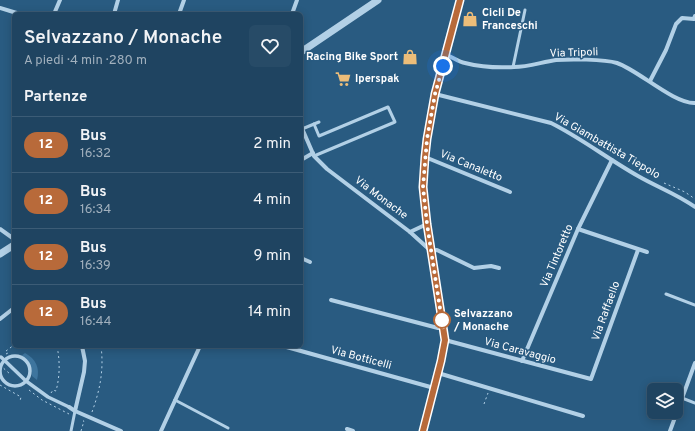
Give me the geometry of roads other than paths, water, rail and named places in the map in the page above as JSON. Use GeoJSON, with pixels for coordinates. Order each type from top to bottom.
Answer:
{"type":"FeatureCollection","features":[{"type":"Feature","properties":{"kind":"street"},"geometry":{"type":"LineString","coordinates":[[55,12],[60,0]]}},
{"type":"Feature","properties":{"kind":"street"},"geometry":{"type":"LineString","coordinates":[[115,12],[118,0]]}},
{"type":"Feature","properties":{"kind":"street"},"geometry":{"type":"LineString","coordinates":[[180,12],[184,0]]}},
{"type":"Feature","properties":{"kind":"street"},"geometry":{"type":"LineString","coordinates":[[293,12],[297,0]]}},
{"type":"Feature","properties":{"kind":"street"},"geometry":{"type":"LineString","coordinates":[[303,51],[378,0]]}},
{"type":"Feature","properties":{"kind":"street"},"geometry":{"type":"LineString","coordinates":[[423,431],[445,340],[427,224],[423,187],[425,157],[435,94],[460,0]]}},
{"type":"Feature","properties":{"kind":"street"},"geometry":{"type":"LineString","coordinates":[[0,8],[13,12]]}},
{"type":"Feature","properties":{"kind":"street"},"geometry":{"type":"LineString","coordinates":[[650,81],[666,50],[676,24],[682,18],[694,19],[695,16]]}},
{"type":"Feature","properties":{"kind":"street","name":"Via Tripoli"},"geometry":{"type":"LineString","coordinates":[[446,55],[466,64],[501,67],[526,66],[556,60],[605,61],[617,64],[680,99],[695,102]]}},
{"type":"Feature","properties":{"kind":"street","name":"Via Giambattista Tiepolo"},"geometry":{"type":"LineString","coordinates":[[435,94],[550,122],[645,180],[674,194],[695,207]]}},
{"type":"Feature","properties":{"kind":"street","name":"Via Monache"},"geometry":{"type":"LineString","coordinates":[[303,130],[313,154],[327,169],[410,232],[431,251]]}},
{"type":"Feature","properties":{"kind":"street"},"geometry":{"type":"LineString","coordinates":[[303,159],[313,154]]}},
{"type":"Feature","properties":{"kind":"street","name":"Via Canaletto"},"geometry":{"type":"LineString","coordinates":[[425,157],[510,192]]}},
{"type":"Feature","properties":{"kind":"street","name":"Via Tintoretto"},"geometry":{"type":"LineString","coordinates":[[522,361],[578,229],[612,160]]}},
{"type":"Feature","properties":{"kind":"street"},"geometry":{"type":"LineString","coordinates":[[410,232],[427,224]]}},
{"type":"Feature","properties":{"kind":"street"},"geometry":{"type":"LineString","coordinates":[[0,229],[12,238]]}},
{"type":"Feature","properties":{"kind":"street"},"geometry":{"type":"LineString","coordinates":[[578,229],[647,252]]}},
{"type":"Feature","properties":{"kind":"street"},"geometry":{"type":"LineString","coordinates":[[0,254],[12,246]]}},
{"type":"Feature","properties":{"kind":"street"},"geometry":{"type":"LineString","coordinates":[[431,251],[437,250],[474,268],[491,266],[499,268]]}},
{"type":"Feature","properties":{"kind":"street","name":"Via Raffaello"},"geometry":{"type":"LineString","coordinates":[[591,379],[638,250]]}},
{"type":"Feature","properties":{"kind":"street"},"geometry":{"type":"LineString","coordinates":[[303,259],[310,262]]}},
{"type":"Feature","properties":{"kind":"street"},"geometry":{"type":"LineString","coordinates":[[331,300],[438,328],[443,328]]}},
{"type":"Feature","properties":{"kind":"street"},"geometry":{"type":"LineString","coordinates":[[0,319],[12,310]]}},
{"type":"Feature","properties":{"kind":"street","name":"Via Caravaggio"},"geometry":{"type":"LineString","coordinates":[[445,340],[591,379]]}},
{"type":"Feature","properties":{"kind":"street"},"geometry":{"type":"LineString","coordinates":[[75,411],[84,372],[85,361],[82,348]]}},
{"type":"Feature","properties":{"kind":"street"},"geometry":{"type":"LineString","coordinates":[[161,431],[199,348]]}},
{"type":"Feature","properties":{"kind":"street","name":"Via Botticelli"},"geometry":{"type":"LineString","coordinates":[[290,348],[434,388]]}},
{"type":"Feature","properties":{"kind":"street"},"geometry":{"type":"LineString","coordinates":[[0,357],[26,381],[48,397],[120,431]]}},
{"type":"Feature","properties":{"kind":"street"},"geometry":{"type":"LineString","coordinates":[[14,357],[24,359],[30,367],[29,377],[26,381],[18,386],[9,385],[5,382],[1,374],[1,369],[5,361],[14,357]]}},
{"type":"Feature","properties":{"kind":"street"},"geometry":{"type":"LineString","coordinates":[[683,395],[695,363]]}},
{"type":"Feature","properties":{"kind":"street"},"geometry":{"type":"LineString","coordinates":[[438,373],[583,416]]}},
{"type":"Feature","properties":{"kind":"street"},"geometry":{"type":"LineString","coordinates":[[670,431],[674,419]]}},
{"type":"Feature","properties":{"kind":"street"},"geometry":{"type":"LineString","coordinates":[[347,429],[353,431]]}},
{"type":"Feature","properties":{"kind":"lane"},"geometry":{"type":"LineString","coordinates":[[513,67],[525,10]]}},
{"type":"Feature","properties":{"kind":"lane"},"geometry":{"type":"LineString","coordinates":[[313,154],[395,122],[388,107],[319,136],[314,124]]}},
{"type":"Feature","properties":{"kind":"lane"},"geometry":{"type":"LineString","coordinates":[[303,128],[319,122]]}},
{"type":"Feature","properties":{"kind":"lane"},"geometry":{"type":"LineString","coordinates":[[666,294],[695,305]]}},
{"type":"Feature","properties":{"kind":"lane"},"geometry":{"type":"LineString","coordinates":[[683,398],[695,403]]}},
{"type":"Feature","properties":{"kind":"lane"},"geometry":{"type":"LineString","coordinates":[[175,400],[228,428]]}},
{"type":"Feature","properties":{"kind":"lane"},"geometry":{"type":"LineString","coordinates":[[71,431],[75,411]]}},
{"type":"Feature","properties":{"kind":"place","name":"Cicli De Franceschi"},"geometry":{"type":"Point","coordinates":[470,19]}},
{"type":"Feature","properties":{"kind":"place","name":"Racing Bike Sport"},"geometry":{"type":"Point","coordinates":[410,57]}},
{"type":"Feature","properties":{"kind":"place","name":"Iperspak"},"geometry":{"type":"Point","coordinates":[343,79]}},
{"type":"Feature","properties":{"kind":"place","name":"Selvazzano / Monache"},"geometry":{"type":"Point","coordinates":[442,320]}}]}
